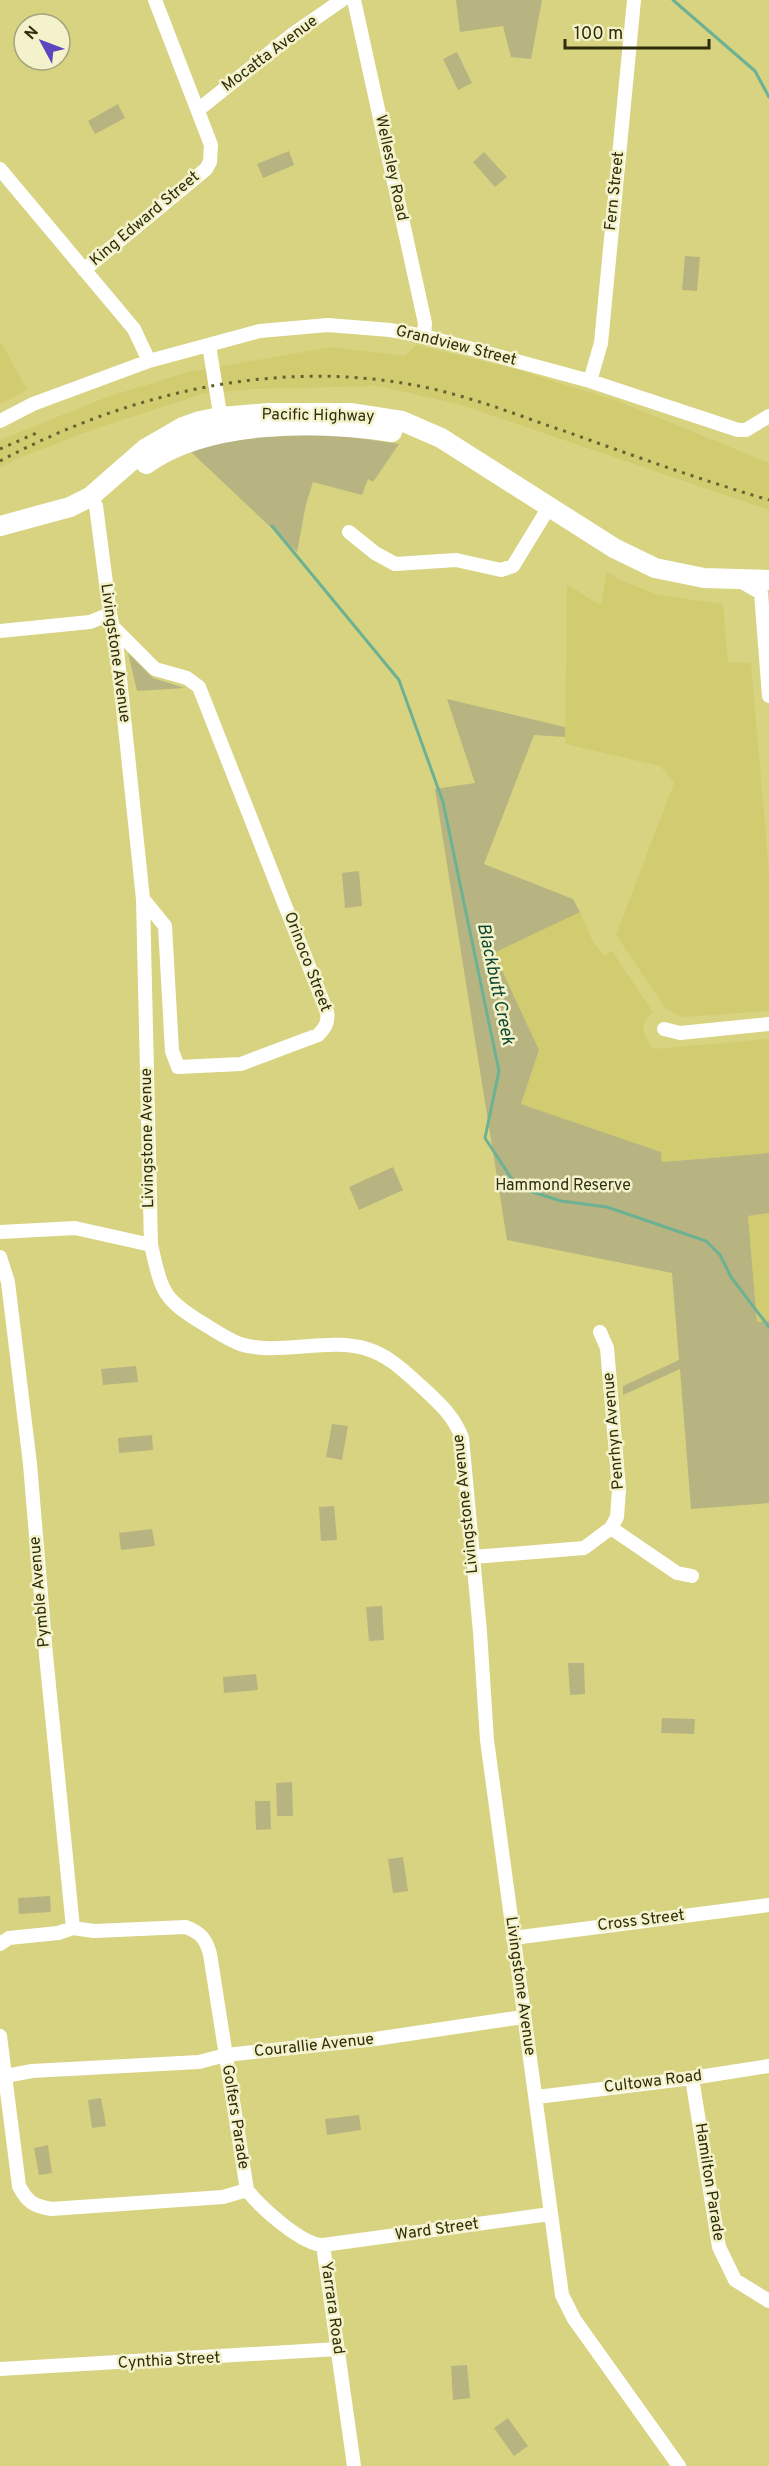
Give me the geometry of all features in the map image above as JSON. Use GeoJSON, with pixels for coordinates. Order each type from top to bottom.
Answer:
{"type":"FeatureCollection","features":[{"type":"Feature","properties":{"kind":"highway","name":"Pacific Highway"},"geometry":{"type":"LineString","coordinates":[[0,540],[69,521],[93,502],[145,449],[163,437],[200,421],[222,425],[269,413],[350,413],[402,422],[441,438],[547,512],[606,557],[649,579],[706,591],[766,589]]}},
{"type":"Feature","properties":{"kind":"highway","name":"Pacific Highway"},"geometry":{"type":"LineString","coordinates":[[0,526],[93,502]]}},
{"type":"Feature","properties":{"kind":"highway","name":"Pacific Highway"},"geometry":{"type":"LineString","coordinates":[[547,512],[655,568],[704,578],[739,581],[766,589]]}},
{"type":"Feature","properties":{"kind":"street","name":"King Edward Street"},"geometry":{"type":"LineString","coordinates":[[84,270],[206,169],[210,162],[211,145],[155,0]]}},
{"type":"Feature","properties":{"kind":"street","name":"Mocatta Avenue"},"geometry":{"type":"LineString","coordinates":[[198,110],[293,34],[342,0]]}},
{"type":"Feature","properties":{"kind":"street","name":"Wellesley Road"},"geometry":{"type":"LineString","coordinates":[[354,0],[425,323],[424,336]]}},
{"type":"Feature","properties":{"kind":"street","name":"Fern Street"},"geometry":{"type":"LineString","coordinates":[[590,381],[601,344],[634,0]]}},
{"type":"Feature","properties":{"kind":"street"},"geometry":{"type":"LineString","coordinates":[[0,169],[138,335],[149,361]]}},
{"type":"Feature","properties":{"kind":"street","name":"Grandview Street"},"geometry":{"type":"LineString","coordinates":[[0,421],[33,404],[149,361],[260,331],[328,325],[390,330],[424,336],[590,381],[738,430],[746,430],[769,416]]}},
{"type":"Feature","properties":{"kind":"street"},"geometry":{"type":"LineString","coordinates":[[209,345],[222,425]]}},
{"type":"Feature","properties":{"kind":"street","name":"Livingstone Avenue"},"geometry":{"type":"LineString","coordinates":[[93,502],[111,620],[143,899],[151,1245],[160,1281],[170,1300],[180,1310],[225,1337],[249,1346],[355,1346],[390,1359],[444,1407],[458,1427],[462,1438],[480,1632],[487,1740],[524,2018],[537,2097],[558,2274],[567,2307],[679,2466]]}},
{"type":"Feature","properties":{"kind":"street"},"geometry":{"type":"LineString","coordinates":[[349,532],[375,553],[395,564],[456,560],[501,570],[513,566],[547,512]]}},
{"type":"Feature","properties":{"kind":"street"},"geometry":{"type":"LineString","coordinates":[[766,589],[769,696]]}},
{"type":"Feature","properties":{"kind":"street"},"geometry":{"type":"LineString","coordinates":[[0,630],[111,620]]}},
{"type":"Feature","properties":{"kind":"street","name":"Orinoco Street"},"geometry":{"type":"LineString","coordinates":[[111,620],[155,669],[187,678],[199,687],[327,1012],[328,1017],[323,1031],[318,1035],[241,1064],[178,1067],[172,1051],[165,926],[143,899]]}},
{"type":"Feature","properties":{"kind":"street"},"geometry":{"type":"LineString","coordinates":[[664,1029],[680,1033],[769,1024]]}},
{"type":"Feature","properties":{"kind":"street"},"geometry":{"type":"LineString","coordinates":[[0,1232],[75,1228],[151,1245]]}},
{"type":"Feature","properties":{"kind":"street","name":"Pymble Avenue"},"geometry":{"type":"LineString","coordinates":[[0,1257],[8,1282],[30,1464],[73,1928]]}},
{"type":"Feature","properties":{"kind":"street","name":"Penrhyn Avenue"},"geometry":{"type":"LineString","coordinates":[[600,1332],[607,1348],[619,1489],[617,1517],[611,1528]]}},
{"type":"Feature","properties":{"kind":"street"},"geometry":{"type":"LineString","coordinates":[[473,1557],[584,1548],[611,1528],[677,1573],[692,1576]]}},
{"type":"Feature","properties":{"kind":"street","name":"Cross Street"},"geometry":{"type":"LineString","coordinates":[[513,1938],[769,1905]]}},
{"type":"Feature","properties":{"kind":"street","name":"Golfers Parade"},"geometry":{"type":"LineString","coordinates":[[0,1944],[9,1938],[58,1933],[73,1928],[94,1931],[186,1927],[200,1932],[207,1942],[210,1954],[247,2190],[223,2197],[51,2209],[36,2206],[25,2199],[19,2186],[3,2076],[0,2036]]}},
{"type":"Feature","properties":{"kind":"street","name":"Courallie Avenue"},"geometry":{"type":"LineString","coordinates":[[3,2076],[32,2071],[199,2062],[226,2055],[375,2039],[524,2018]]}},
{"type":"Feature","properties":{"kind":"street","name":"Cultowa Road"},"geometry":{"type":"LineString","coordinates":[[537,2097],[769,2066]]}},
{"type":"Feature","properties":{"kind":"street","name":"Hamilton Parade"},"geometry":{"type":"LineString","coordinates":[[692,2078],[719,2247],[735,2280],[769,2301]]}},
{"type":"Feature","properties":{"kind":"street","name":"Yarrara Road"},"geometry":{"type":"LineString","coordinates":[[247,2190],[254,2199],[305,2240],[323,2245],[354,2466]]}},
{"type":"Feature","properties":{"kind":"street","name":"Ward Street"},"geometry":{"type":"LineString","coordinates":[[323,2245],[550,2214]]}},
{"type":"Feature","properties":{"kind":"street","name":"Cynthia Street"},"geometry":{"type":"LineString","coordinates":[[0,2369],[188,2360],[338,2349]]}},
{"type":"Feature","properties":{"kind":"shaded area"},"geometry":{"type":"Polygon","coordinates":[[[0,343],[27,390],[0,404],[0,343]]]}},
{"type":"Feature","properties":{"kind":"shaded area"},"geometry":{"type":"Polygon","coordinates":[[[416,345],[514,369],[618,401],[769,463],[769,510],[461,405],[378,386],[252,389],[203,394],[100,427],[16,459],[0,468],[0,440],[107,397],[188,372],[332,347],[405,356],[416,345]]]}},
{"type":"Feature","properties":{"kind":"shaded area"},"geometry":{"type":"Polygon","coordinates":[[[607,571],[620,580],[658,595],[723,604],[728,662],[751,663],[769,872],[769,1011],[685,1017],[678,1015],[666,1009],[616,935],[674,783],[660,766],[565,744],[567,584],[601,606],[607,571]]]}},
{"type":"Feature","properties":{"kind":"shaded area"},"geometry":{"type":"Polygon","coordinates":[[[580,912],[593,942],[604,956],[612,951],[653,1012],[646,1019],[643,1028],[653,1049],[769,1039],[769,1153],[662,1162],[661,1152],[521,1104],[539,1050],[494,953],[580,912]]]}},
{"type":"Feature","properties":{"kind":"shaded area"},"geometry":{"type":"Polygon","coordinates":[[[769,1213],[769,1321],[757,1322],[748,1216],[769,1213]]]}},
{"type":"Feature","properties":{"kind":"green space"},"geometry":{"type":"Polygon","coordinates":[[[456,0],[542,0],[531,59],[511,57],[503,26],[460,32],[456,0]]]}},
{"type":"Feature","properties":{"kind":"green space"},"geometry":{"type":"Polygon","coordinates":[[[457,52],[472,83],[458,90],[443,59],[457,52]]]}},
{"type":"Feature","properties":{"kind":"green space"},"geometry":{"type":"Polygon","coordinates":[[[118,104],[125,118],[95,134],[88,121],[118,104]]]}},
{"type":"Feature","properties":{"kind":"green space"},"geometry":{"type":"Polygon","coordinates":[[[289,151],[294,165],[263,178],[257,164],[289,151]]]}},
{"type":"Feature","properties":{"kind":"green space"},"geometry":{"type":"Polygon","coordinates":[[[484,152],[507,177],[495,187],[473,162],[484,152]]]}},
{"type":"Feature","properties":{"kind":"green space"},"geometry":{"type":"Polygon","coordinates":[[[685,256],[700,257],[697,291],[682,290],[685,256]]]}},
{"type":"Feature","properties":{"kind":"green space"},"geometry":{"type":"Polygon","coordinates":[[[337,435],[399,444],[373,482],[368,479],[362,495],[313,482],[306,504],[297,552],[191,452],[245,439],[337,435]]]}},
{"type":"Feature","properties":{"kind":"green space"},"geometry":{"type":"Polygon","coordinates":[[[128,653],[153,678],[185,688],[137,691],[128,653]]]}},
{"type":"Feature","properties":{"kind":"green space","name":"Hammond Reserve"},"geometry":{"type":"Polygon","coordinates":[[[447,699],[565,727],[565,737],[534,735],[484,864],[573,899],[580,912],[494,953],[539,1050],[521,1104],[661,1152],[662,1162],[769,1153],[769,1213],[748,1216],[757,1322],[769,1321],[769,1503],[691,1509],[680,1369],[623,1395],[623,1386],[679,1360],[672,1273],[507,1240],[435,789],[475,783],[447,699]]]}},
{"type":"Feature","properties":{"kind":"green space"},"geometry":{"type":"Polygon","coordinates":[[[359,871],[362,906],[345,908],[342,873],[359,871]]]}},
{"type":"Feature","properties":{"kind":"green space"},"geometry":{"type":"Polygon","coordinates":[[[393,1167],[403,1190],[359,1210],[349,1187],[393,1167]]]}},
{"type":"Feature","properties":{"kind":"green space"},"geometry":{"type":"Polygon","coordinates":[[[136,1366],[138,1382],[103,1385],[101,1369],[136,1366]]]}},
{"type":"Feature","properties":{"kind":"green space"},"geometry":{"type":"Polygon","coordinates":[[[332,1424],[348,1426],[342,1460],[326,1457],[332,1424]]]}},
{"type":"Feature","properties":{"kind":"green space"},"geometry":{"type":"Polygon","coordinates":[[[152,1435],[153,1450],[119,1453],[118,1438],[152,1435]]]}},
{"type":"Feature","properties":{"kind":"green space"},"geometry":{"type":"Polygon","coordinates":[[[334,1506],[337,1540],[321,1541],[319,1507],[334,1506]]]}},
{"type":"Feature","properties":{"kind":"green space"},"geometry":{"type":"Polygon","coordinates":[[[152,1529],[155,1546],[121,1550],[119,1533],[152,1529]]]}},
{"type":"Feature","properties":{"kind":"green space"},"geometry":{"type":"Polygon","coordinates":[[[382,1606],[384,1640],[369,1641],[366,1607],[382,1606]]]}},
{"type":"Feature","properties":{"kind":"green space"},"geometry":{"type":"Polygon","coordinates":[[[568,1663],[584,1663],[585,1694],[570,1695],[568,1663]]]}},
{"type":"Feature","properties":{"kind":"green space"},"geometry":{"type":"Polygon","coordinates":[[[256,1674],[258,1690],[224,1693],[223,1677],[256,1674]]]}},
{"type":"Feature","properties":{"kind":"green space"},"geometry":{"type":"Polygon","coordinates":[[[662,1718],[695,1719],[694,1734],[661,1733],[662,1718]]]}},
{"type":"Feature","properties":{"kind":"green space"},"geometry":{"type":"Polygon","coordinates":[[[292,1782],[293,1816],[277,1816],[276,1783],[292,1782]]]}},
{"type":"Feature","properties":{"kind":"green space"},"geometry":{"type":"Polygon","coordinates":[[[255,1801],[270,1801],[271,1829],[256,1830],[255,1801]]]}},
{"type":"Feature","properties":{"kind":"green space"},"geometry":{"type":"Polygon","coordinates":[[[403,1857],[408,1891],[393,1893],[388,1859],[403,1857]]]}},
{"type":"Feature","properties":{"kind":"green space"},"geometry":{"type":"Polygon","coordinates":[[[50,1896],[51,1912],[19,1914],[18,1898],[50,1896]]]}},
{"type":"Feature","properties":{"kind":"green space"},"geometry":{"type":"Polygon","coordinates":[[[101,2098],[106,2126],[92,2128],[88,2100],[101,2098]]]}},
{"type":"Feature","properties":{"kind":"green space"},"geometry":{"type":"Polygon","coordinates":[[[359,2115],[361,2130],[327,2135],[325,2119],[359,2115]]]}},
{"type":"Feature","properties":{"kind":"green space"},"geometry":{"type":"Polygon","coordinates":[[[48,2145],[52,2173],[39,2175],[34,2148],[48,2145]]]}},
{"type":"Feature","properties":{"kind":"green space"},"geometry":{"type":"Polygon","coordinates":[[[467,2365],[470,2398],[453,2400],[451,2366],[467,2365]]]}},
{"type":"Feature","properties":{"kind":"green space"},"geometry":{"type":"Polygon","coordinates":[[[508,2418],[528,2446],[514,2456],[494,2428],[508,2418]]]}},
{"type":"Feature","properties":{"kind":"waterway"},"geometry":{"type":"LineString","coordinates":[[673,0],[755,71],[769,97]]}},
{"type":"Feature","properties":{"kind":"waterway","name":"Blackbutt Creek"},"geometry":{"type":"LineString","coordinates":[[272,526],[399,680],[443,802],[499,1071],[485,1138],[517,1187],[561,1201],[607,1207],[706,1241],[720,1255],[731,1277],[769,1327]]}},
{"type":"Feature","properties":{"kind":"railway"},"geometry":{"type":"LineString","coordinates":[[0,461],[53,435],[109,413],[166,396],[224,384],[283,377],[342,377],[401,383],[460,396],[769,500]]}},
{"type":"Feature","properties":{"kind":"railway"},"geometry":{"type":"LineString","coordinates":[[0,449],[41,431]]}}]}
